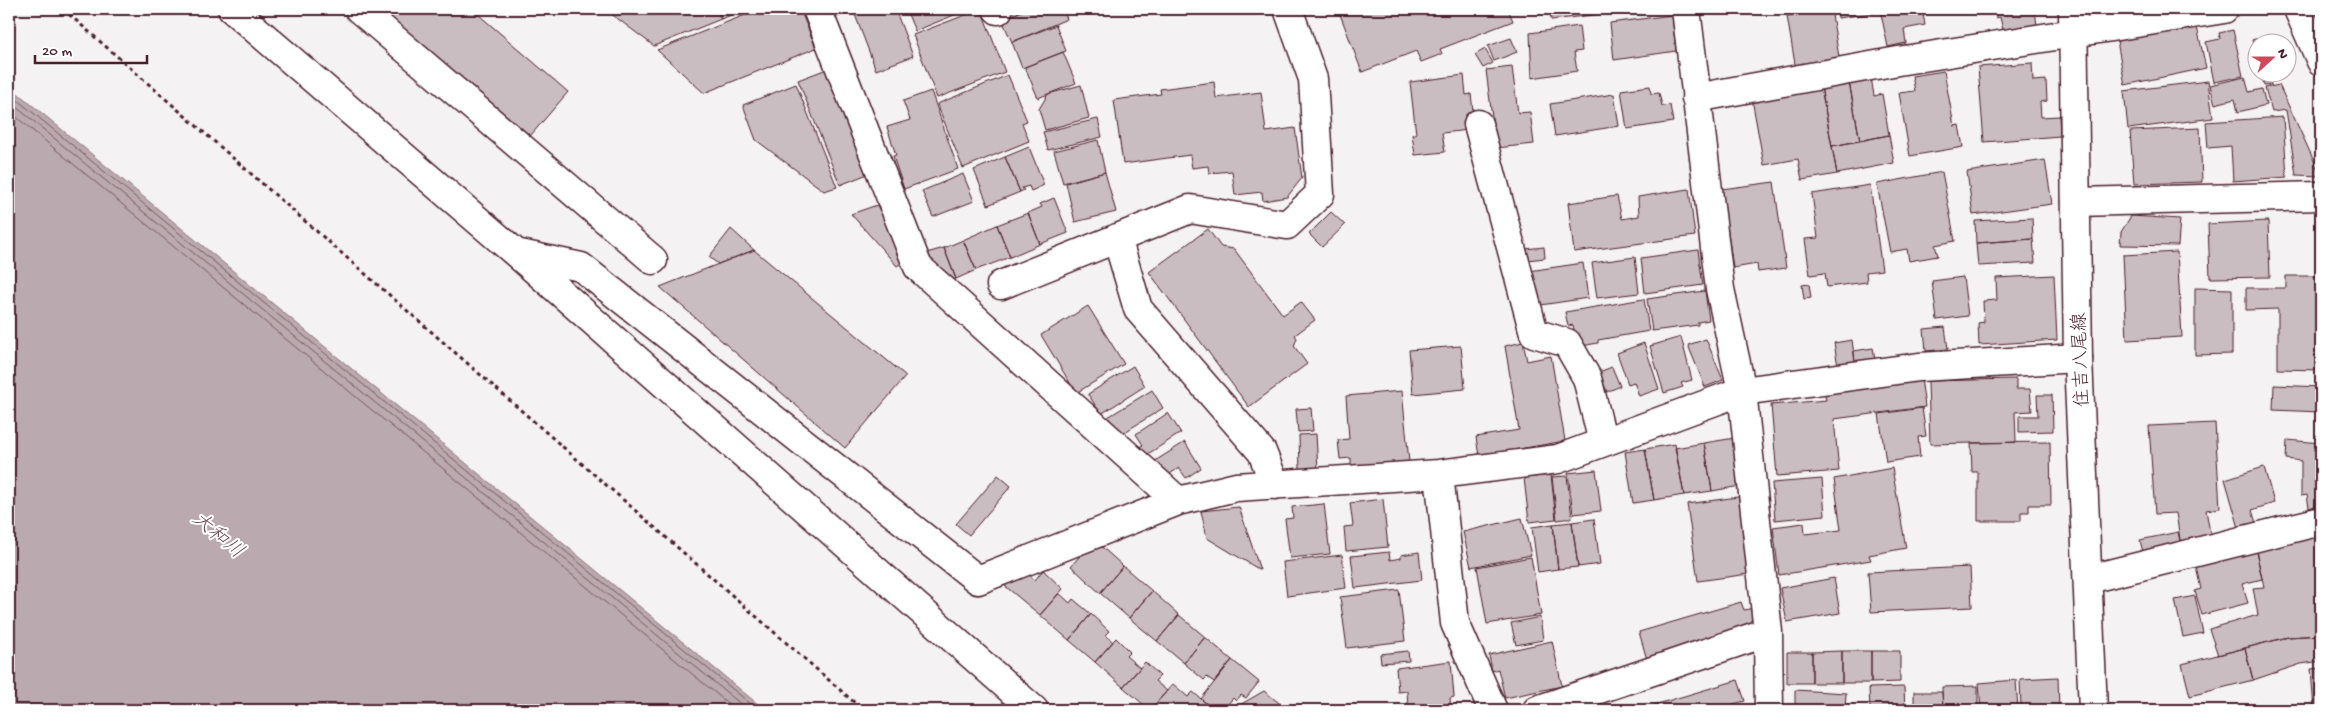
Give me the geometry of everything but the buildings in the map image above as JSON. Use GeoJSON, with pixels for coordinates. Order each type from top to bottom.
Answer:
{"type":"FeatureCollection","features":[{"type":"Feature","properties":{"kind":"street"},"geometry":{"type":"LineString","coordinates":[[232,9],[517,254],[1034,710]]}},
{"type":"Feature","properties":{"kind":"street"},"geometry":{"type":"LineString","coordinates":[[359,9],[653,260]]}},
{"type":"Feature","properties":{"kind":"street"},"geometry":{"type":"LineString","coordinates":[[817,9],[918,267],[1178,501]]}},
{"type":"Feature","properties":{"kind":"street"},"geometry":{"type":"LineString","coordinates":[[1002,285],[1190,209],[1287,225],[1320,194],[1314,79],[1288,9]]}},
{"type":"Feature","properties":{"kind":"street"},"geometry":{"type":"LineString","coordinates":[[1686,9],[1720,289],[1742,391],[1768,632],[1769,710]]}},
{"type":"Feature","properties":{"kind":"street"},"geometry":{"type":"LineString","coordinates":[[1696,98],[1898,60],[2073,20],[2224,9]]}},
{"type":"Feature","properties":{"kind":"street"},"geometry":{"type":"LineString","coordinates":[[2298,9],[2321,61]]}},
{"type":"Feature","properties":{"kind":"street","name":"住吉八尾線"},"geometry":{"type":"LineString","coordinates":[[2073,20],[2078,358],[2089,579],[2093,710]]}},
{"type":"Feature","properties":{"kind":"street"},"geometry":{"type":"LineString","coordinates":[[1478,124],[1534,333],[1567,343],[1587,378],[1603,442]]}},
{"type":"Feature","properties":{"kind":"street"},"geometry":{"type":"LineString","coordinates":[[2076,202],[2321,196]]}},
{"type":"Feature","properties":{"kind":"street"},"geometry":{"type":"LineString","coordinates":[[1117,238],[1138,309],[1262,452],[1275,486]]}},
{"type":"Feature","properties":{"kind":"street"},"geometry":{"type":"LineString","coordinates":[[517,254],[581,267],[978,580],[1178,501],[1236,487],[1439,474],[1558,459],[1742,391],[1919,367],[2078,358]]}},
{"type":"Feature","properties":{"kind":"street"},"geometry":{"type":"LineString","coordinates":[[1439,474],[1455,623],[1493,710]]}},
{"type":"Feature","properties":{"kind":"street"},"geometry":{"type":"LineString","coordinates":[[2089,579],[2321,521]]}},
{"type":"Feature","properties":{"kind":"street"},"geometry":{"type":"LineString","coordinates":[[1537,710],[1768,632]]}},
{"type":"Feature","properties":{"kind":"path"},"geometry":{"type":"LineString","coordinates":[[63,9],[863,710]]}},
{"type":"Feature","properties":{"kind":"water","name":"大和川"},"geometry":{"type":"Polygon","coordinates":[[[9,86],[765,710],[9,710],[9,86]]]}}]}
